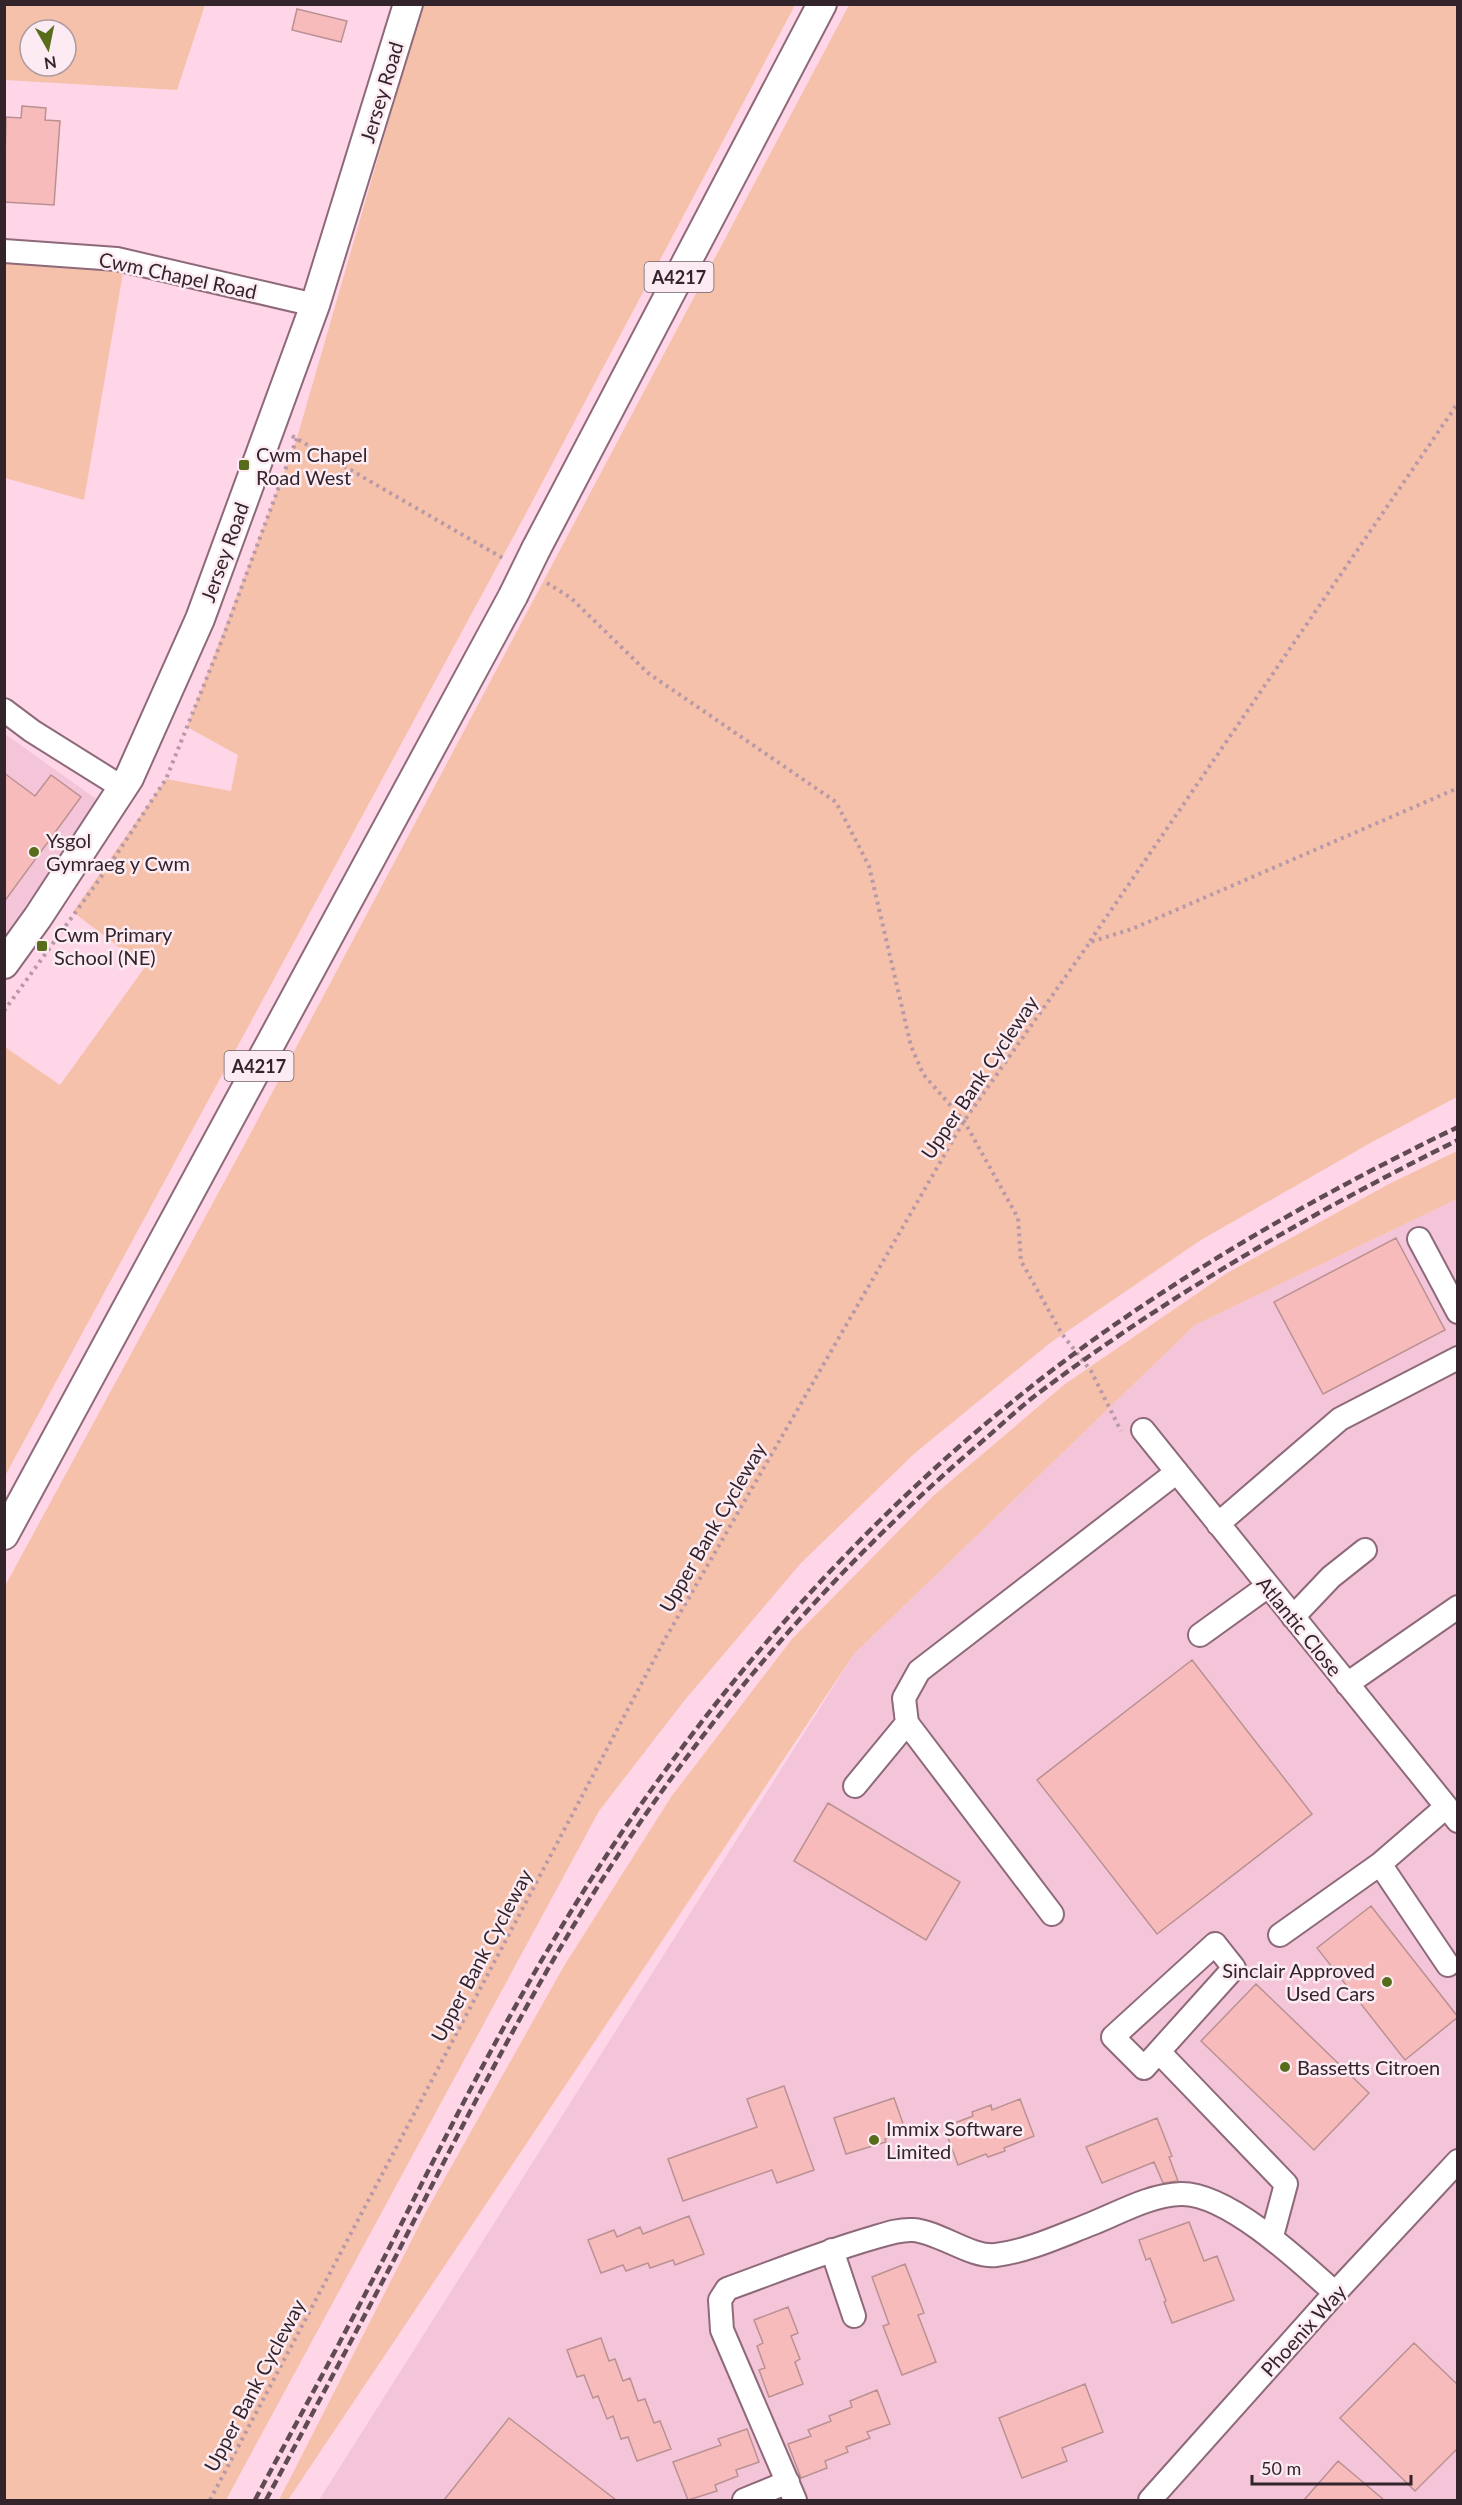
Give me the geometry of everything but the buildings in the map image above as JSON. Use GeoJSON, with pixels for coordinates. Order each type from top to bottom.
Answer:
{"type":"FeatureCollection","features":[{"type":"Feature","properties":{"kind":"main road","name":"Jersey Road"},"geometry":{"type":"LineString","coordinates":[[4,964],[39,917],[123,788],[200,620],[315,305],[408,4]]}},
{"type":"Feature","properties":{"kind":"main road","name":"A4217"},"geometry":{"type":"LineString","coordinates":[[4,1535],[513,596],[822,4]]}},
{"type":"Feature","properties":{"kind":"street","name":"Cwm Chapel Road"},"geometry":{"type":"LineString","coordinates":[[4,251],[117,259],[315,305]]}},
{"type":"Feature","properties":{"kind":"street"},"geometry":{"type":"LineString","coordinates":[[4,710],[32,731],[123,788]]}},
{"type":"Feature","properties":{"kind":"street"},"geometry":{"type":"LineString","coordinates":[[1419,1239],[1458,1312]]}},
{"type":"Feature","properties":{"kind":"street"},"geometry":{"type":"LineString","coordinates":[[1218,1524],[1340,1419],[1458,1358]]}},
{"type":"Feature","properties":{"kind":"street","name":"Atlantic Close"},"geometry":{"type":"LineString","coordinates":[[1143,1430],[1452,1814]]}},
{"type":"Feature","properties":{"kind":"street"},"geometry":{"type":"LineString","coordinates":[[1052,1914],[907,1723],[904,1698],[919,1671],[1177,1473]]}},
{"type":"Feature","properties":{"kind":"street"},"geometry":{"type":"LineString","coordinates":[[1293,1617],[1331,1577],[1365,1550]]}},
{"type":"Feature","properties":{"kind":"street"},"geometry":{"type":"LineString","coordinates":[[1200,1635],[1268,1586]]}},
{"type":"Feature","properties":{"kind":"street"},"geometry":{"type":"LineString","coordinates":[[1347,1684],[1458,1607]]}},
{"type":"Feature","properties":{"kind":"street"},"geometry":{"type":"LineString","coordinates":[[855,1786],[907,1723]]}},
{"type":"Feature","properties":{"kind":"street"},"geometry":{"type":"LineString","coordinates":[[1280,1935],[1452,1814]]}},
{"type":"Feature","properties":{"kind":"street"},"geometry":{"type":"LineString","coordinates":[[1380,1864],[1448,1965]]}},
{"type":"Feature","properties":{"kind":"street"},"geometry":{"type":"LineString","coordinates":[[1215,1944],[1233,1968],[1159,2052],[1144,2068],[1113,2037],[1215,1944]]}},
{"type":"Feature","properties":{"kind":"street"},"geometry":{"type":"LineString","coordinates":[[1159,2052],[1286,2184],[1272,2236]]}},
{"type":"Feature","properties":{"kind":"street","name":"Phoenix Way"},"geometry":{"type":"LineString","coordinates":[[1150,2500],[1335,2293],[1458,2161]]}},
{"type":"Feature","properties":{"kind":"street"},"geometry":{"type":"LineString","coordinates":[[744,2500],[792,2491],[723,2330],[720,2300],[727,2289],[832,2250],[892,2232],[913,2230],[931,2234],[988,2256],[1010,2253],[1153,2199],[1182,2194],[1202,2197],[1272,2236],[1335,2293]]}},
{"type":"Feature","properties":{"kind":"street"},"geometry":{"type":"LineString","coordinates":[[832,2250],[854,2316]]}},
{"type":"Feature","properties":{"kind":"path","name":"Upper Bank Cycleway"},"geometry":{"type":"LineString","coordinates":[[210,2500],[665,1639],[964,1120],[1090,942],[1458,403]]}},
{"type":"Feature","properties":{"kind":"path"},"geometry":{"type":"LineString","coordinates":[[271,423],[510,562]]}},
{"type":"Feature","properties":{"kind":"path"},"geometry":{"type":"LineString","coordinates":[[541,580],[571,598],[648,673],[836,802],[869,866],[910,1046],[923,1074],[964,1120],[1018,1218],[1021,1261],[1062,1334],[1091,1371],[1126,1442],[1143,1430]]}},
{"type":"Feature","properties":{"kind":"path"},"geometry":{"type":"LineString","coordinates":[[1090,942],[1132,929],[1458,788]]}},
{"type":"Feature","properties":{"kind":"shaded area"},"geometry":{"type":"Polygon","coordinates":[[[4,5],[205,5],[177,90],[5,80],[4,5]]]}},
{"type":"Feature","properties":{"kind":"shaded area"},"geometry":{"type":"Polygon","coordinates":[[[422,5],[795,5],[524,517],[5,1476],[5,1047],[60,1085],[145,967],[73,912],[166,779],[231,791],[238,755],[187,727],[297,438],[422,5]]]}},
{"type":"Feature","properties":{"kind":"shaded area"},"geometry":{"type":"Polygon","coordinates":[[[849,5],[1457,5],[1457,1097],[1372,1142],[1201,1240],[1050,1343],[915,1453],[801,1563],[684,1701],[599,1811],[226,2500],[5,2500],[5,1586],[247,1140],[849,5]]]}},
{"type":"Feature","properties":{"kind":"shaded area"},"geometry":{"type":"Polygon","coordinates":[[[4,259],[124,267],[84,500],[5,478],[4,259]]]}},
{"type":"Feature","properties":{"kind":"shaded area","name":"Ysgol Gymraeg y Cwm"},"geometry":{"type":"Polygon","coordinates":[[[5,734],[99,801],[5,935],[5,734]]]}},
{"type":"Feature","properties":{"kind":"shaded area"},"geometry":{"type":"Polygon","coordinates":[[[1457,1151],[1457,1199],[1195,1325],[854,1654],[288,2500],[279,2500],[428,2208],[564,1966],[671,1797],[792,1639],[933,1496],[1065,1384],[1227,1273],[1389,1184],[1457,1151]]]}},
{"type":"Feature","properties":{"kind":"shaded area"},"geometry":{"type":"Polygon","coordinates":[[[1457,1199],[1457,2500],[319,2500],[854,1654],[1195,1325],[1457,1199]]]}},
{"type":"Feature","properties":{"kind":"railway"},"geometry":{"type":"LineString","coordinates":[[255,2500],[499,2036],[575,1905],[684,1744],[809,1594],[877,1523],[948,1456],[1023,1393],[1100,1335],[1230,1250],[1320,1198],[1458,1127]]}},
{"type":"Feature","properties":{"kind":"railway"},"geometry":{"type":"LineString","coordinates":[[266,2500],[487,2080],[583,1910],[667,1784],[760,1665],[810,1608],[916,1500],[1028,1402],[1086,1359],[1188,1290],[1294,1227],[1458,1140]]}},
{"type":"Feature","properties":{"kind":"place","name":"Cwm Chapel Road West"},"geometry":{"type":"Point","coordinates":[244,465]}},
{"type":"Feature","properties":{"kind":"place","name":"Ysgol Gymraeg y Cwm"},"geometry":{"type":"Point","coordinates":[34,852]}},
{"type":"Feature","properties":{"kind":"place","name":"Cwm Primary School (NE)"},"geometry":{"type":"Point","coordinates":[42,946]}},
{"type":"Feature","properties":{"kind":"place","name":"Sinclair Approved Used Cars"},"geometry":{"type":"Point","coordinates":[1387,1982]}},
{"type":"Feature","properties":{"kind":"place","name":"Bassetts Citroen"},"geometry":{"type":"Point","coordinates":[1285,2067]}},
{"type":"Feature","properties":{"kind":"place","name":"Immix Software Limited"},"geometry":{"type":"Point","coordinates":[874,2140]}}]}
